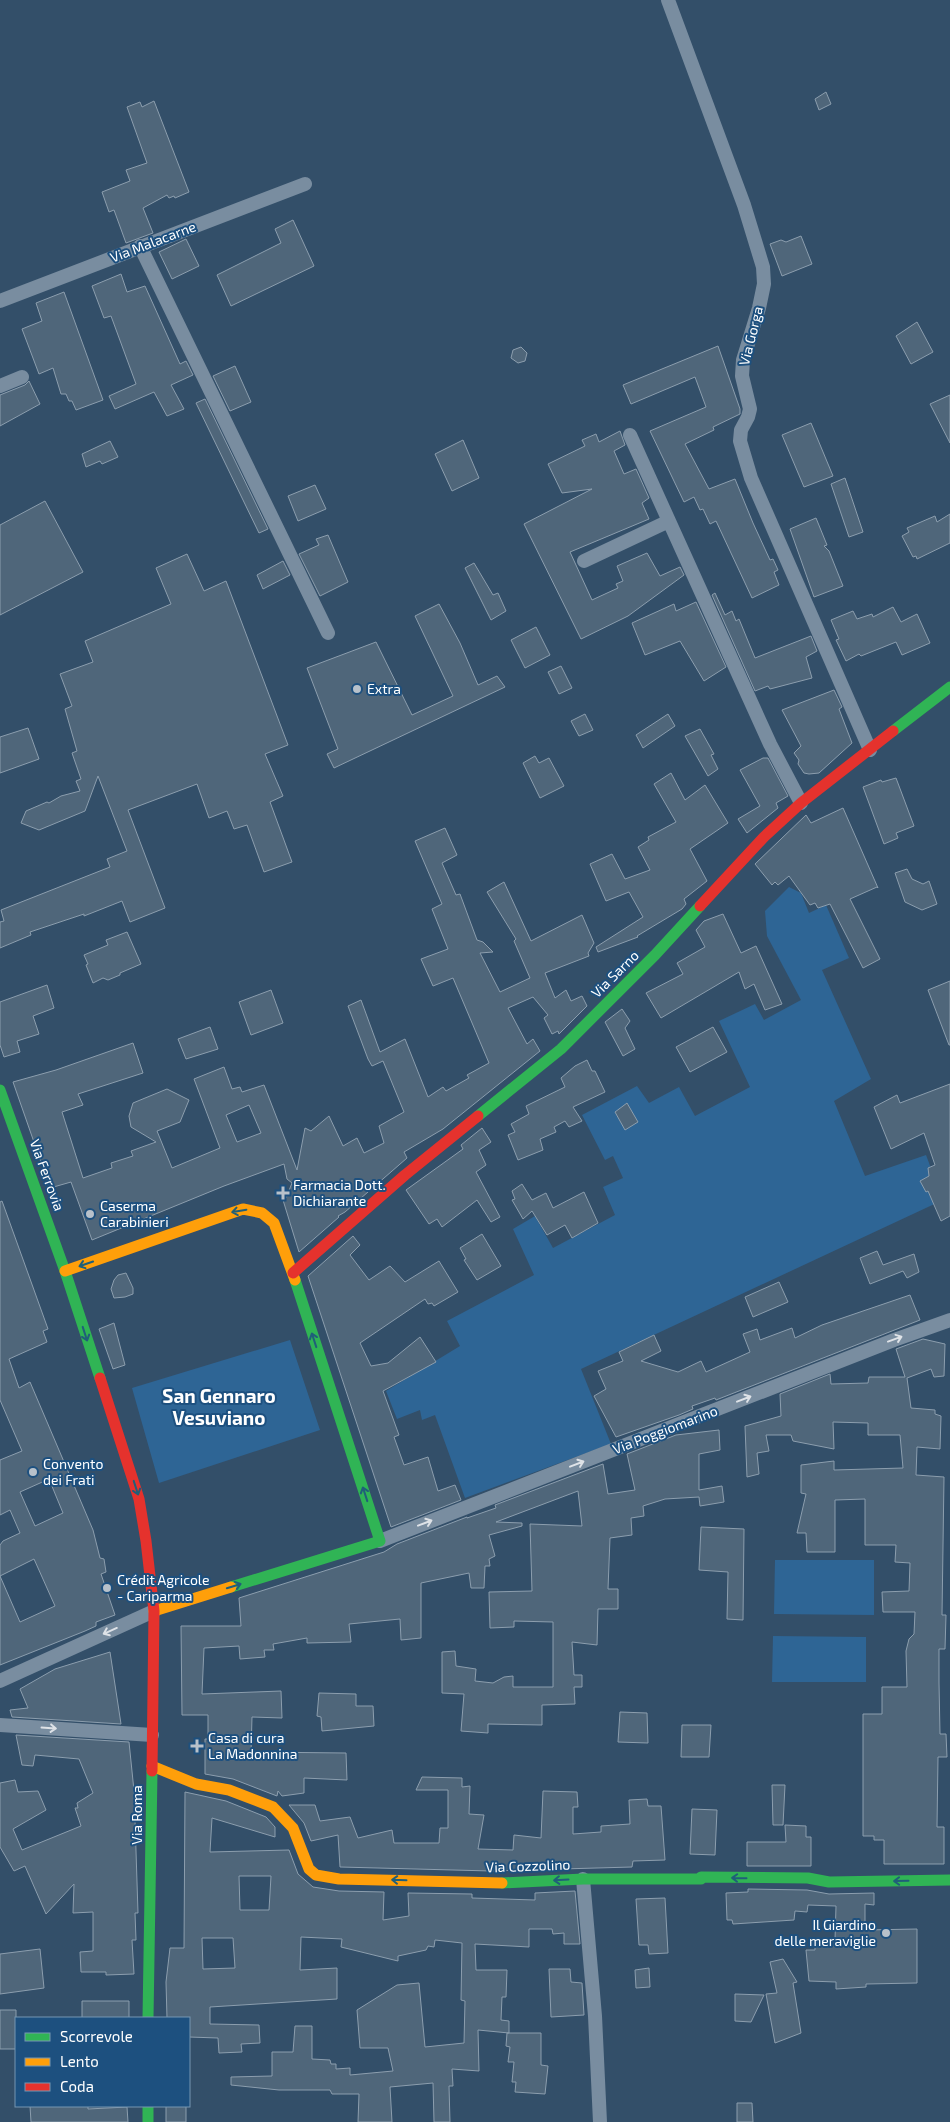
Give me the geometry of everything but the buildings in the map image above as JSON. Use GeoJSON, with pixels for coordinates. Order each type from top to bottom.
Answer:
{"type":"FeatureCollection","features":[{"type":"Feature","properties":{"kind":"main road","name":"Via Sarno"},"geometry":{"type":"LineString","coordinates":[[292,1273],[405,1175],[561,1049],[655,955],[739,862],[801,803],[950,687]]}},
{"type":"Feature","properties":{"kind":"main road","name":"Via Ferrovia"},"geometry":{"type":"LineString","coordinates":[[0,1090],[65,1271],[139,1499],[154,1611]]}},
{"type":"Feature","properties":{"kind":"main road"},"geometry":{"type":"LineString","coordinates":[[65,1271],[243,1209],[262,1213],[274,1223],[380,1541],[154,1611]]}},
{"type":"Feature","properties":{"kind":"main road","name":"Via Roma"},"geometry":{"type":"LineString","coordinates":[[148,2017],[154,1611]]}},
{"type":"Feature","properties":{"kind":"main road","name":"Via Cozzolino"},"geometry":{"type":"LineString","coordinates":[[152,1766],[196,1784],[228,1790],[273,1807],[293,1828],[309,1868],[316,1875],[339,1879],[491,1883],[583,1879],[808,1878],[829,1882],[950,1880]]}},
{"type":"Feature","properties":{"kind":"main road"},"geometry":{"type":"LineString","coordinates":[[148,2107],[148,2122]]}},
{"type":"Feature","properties":{"kind":"street","name":"Via Gorga"},"geometry":{"type":"LineString","coordinates":[[668,0],[744,205],[763,267],[764,284],[759,308],[743,360],[742,376],[750,409],[748,418],[741,430],[740,441],[751,478],[870,750]]}},
{"type":"Feature","properties":{"kind":"street","name":"Via Malacarne"},"geometry":{"type":"LineString","coordinates":[[0,301],[305,184]]}},
{"type":"Feature","properties":{"kind":"street"},"geometry":{"type":"LineString","coordinates":[[140,246],[328,633]]}},
{"type":"Feature","properties":{"kind":"street"},"geometry":{"type":"LineString","coordinates":[[0,386],[22,377]]}},
{"type":"Feature","properties":{"kind":"street"},"geometry":{"type":"LineString","coordinates":[[630,435],[770,744],[801,803]]}},
{"type":"Feature","properties":{"kind":"street"},"geometry":{"type":"LineString","coordinates":[[584,561],[669,521]]}},
{"type":"Feature","properties":{"kind":"street","name":"Via Poggiomarino"},"geometry":{"type":"LineString","coordinates":[[380,1541],[894,1340],[950,1320]]}},
{"type":"Feature","properties":{"kind":"street"},"geometry":{"type":"LineString","coordinates":[[0,1681],[154,1611]]}},
{"type":"Feature","properties":{"kind":"street"},"geometry":{"type":"LineString","coordinates":[[0,1724],[152,1735]]}},
{"type":"Feature","properties":{"kind":"street"},"geometry":{"type":"LineString","coordinates":[[583,1879],[595,2016],[600,2122]]}},
{"type":"Feature","properties":{"kind":"shaded area"},"geometry":{"type":"Polygon","coordinates":[[[789,887],[801,893],[809,913],[826,905],[849,958],[822,970],[871,1079],[834,1101],[865,1176],[926,1155],[943,1200],[581,1369],[611,1444],[465,1498],[435,1415],[422,1420],[420,1410],[397,1419],[386,1391],[460,1346],[447,1321],[534,1275],[513,1229],[535,1216],[553,1248],[615,1215],[603,1187],[623,1178],[613,1156],[605,1160],[582,1115],[637,1086],[649,1103],[679,1087],[695,1116],[750,1087],[719,1021],[755,1004],[764,1020],[801,1000],[767,936],[765,911],[789,887]]]}},
{"type":"Feature","properties":{"kind":"shaded area"},"geometry":{"type":"Polygon","coordinates":[[[290,1340],[320,1430],[159,1483],[132,1388],[290,1340]]]}},
{"type":"Feature","properties":{"kind":"shaded area"},"geometry":{"type":"Polygon","coordinates":[[[775,1560],[874,1560],[874,1615],[774,1614],[775,1560]]]}},
{"type":"Feature","properties":{"kind":"shaded area"},"geometry":{"type":"Polygon","coordinates":[[[773,1636],[866,1637],[866,1682],[772,1682],[773,1636]]]}},
{"type":"Feature","properties":{"kind":"traffic: fast"},"geometry":{"type":"LineString","coordinates":[[893,731],[950,687]]}},
{"type":"Feature","properties":{"kind":"traffic: fast"},"geometry":{"type":"LineString","coordinates":[[478,1116],[561,1049],[655,955],[700,906]]}},
{"type":"Feature","properties":{"kind":"traffic: fast"},"geometry":{"type":"LineString","coordinates":[[0,1090],[65,1271],[100,1378]]}},
{"type":"Feature","properties":{"kind":"traffic: fast"},"geometry":{"type":"LineString","coordinates":[[231,1587],[380,1541],[295,1280]]}},
{"type":"Feature","properties":{"kind":"traffic: fast"},"geometry":{"type":"LineString","coordinates":[[148,2017],[152,1771]]}},
{"type":"Feature","properties":{"kind":"traffic: fast"},"geometry":{"type":"LineString","coordinates":[[502,1883],[583,1879],[701,1879],[701,1877],[808,1878],[829,1882],[950,1880]]}},
{"type":"Feature","properties":{"kind":"traffic: fast"},"geometry":{"type":"LineString","coordinates":[[148,2107],[148,2122]]}},
{"type":"Feature","properties":{"kind":"traffic: slow"},"geometry":{"type":"LineString","coordinates":[[65,1271],[243,1209],[262,1213],[274,1223],[295,1280]]}},
{"type":"Feature","properties":{"kind":"traffic: slow"},"geometry":{"type":"LineString","coordinates":[[154,1611],[231,1587]]}},
{"type":"Feature","properties":{"kind":"traffic: slow"},"geometry":{"type":"LineString","coordinates":[[152,1766],[196,1784],[229,1790],[273,1807],[293,1828],[309,1869],[316,1875],[339,1879],[502,1883]]}},
{"type":"Feature","properties":{"kind":"traffic: jam"},"geometry":{"type":"LineString","coordinates":[[700,906],[764,837],[801,803],[893,731]]}},
{"type":"Feature","properties":{"kind":"traffic: jam"},"geometry":{"type":"LineString","coordinates":[[293,1273],[405,1175],[478,1116]]}},
{"type":"Feature","properties":{"kind":"traffic: jam"},"geometry":{"type":"LineString","coordinates":[[100,1378],[139,1499],[146,1541],[154,1611],[152,1771]]}},
{"type":"Feature","properties":{"kind":"place","name":"Extra"},"geometry":{"type":"Point","coordinates":[357,689]}},
{"type":"Feature","properties":{"kind":"place","name":"Farmacia Dott. Dichiarante"},"geometry":{"type":"Point","coordinates":[283,1193]}},
{"type":"Feature","properties":{"kind":"place","name":"Caserma Carabinieri"},"geometry":{"type":"Point","coordinates":[90,1214]}},
{"type":"Feature","properties":{"kind":"place","name":"Convento dei Frati"},"geometry":{"type":"Point","coordinates":[33,1472]}},
{"type":"Feature","properties":{"kind":"place","name":"Crédit Agricole - Cariparma"},"geometry":{"type":"Point","coordinates":[107,1588]}},
{"type":"Feature","properties":{"kind":"place","name":"Casa di cura La Madonnina"},"geometry":{"type":"Point","coordinates":[197,1746]}},
{"type":"Feature","properties":{"kind":"place","name":"Il Giardino delle meraviglie"},"geometry":{"type":"Point","coordinates":[886,1933]}},
{"type":"Feature","properties":{"kind":"district","name":"San Gennaro Vesuviano"},"geometry":{"type":"Point","coordinates":[219,1407]}}]}
